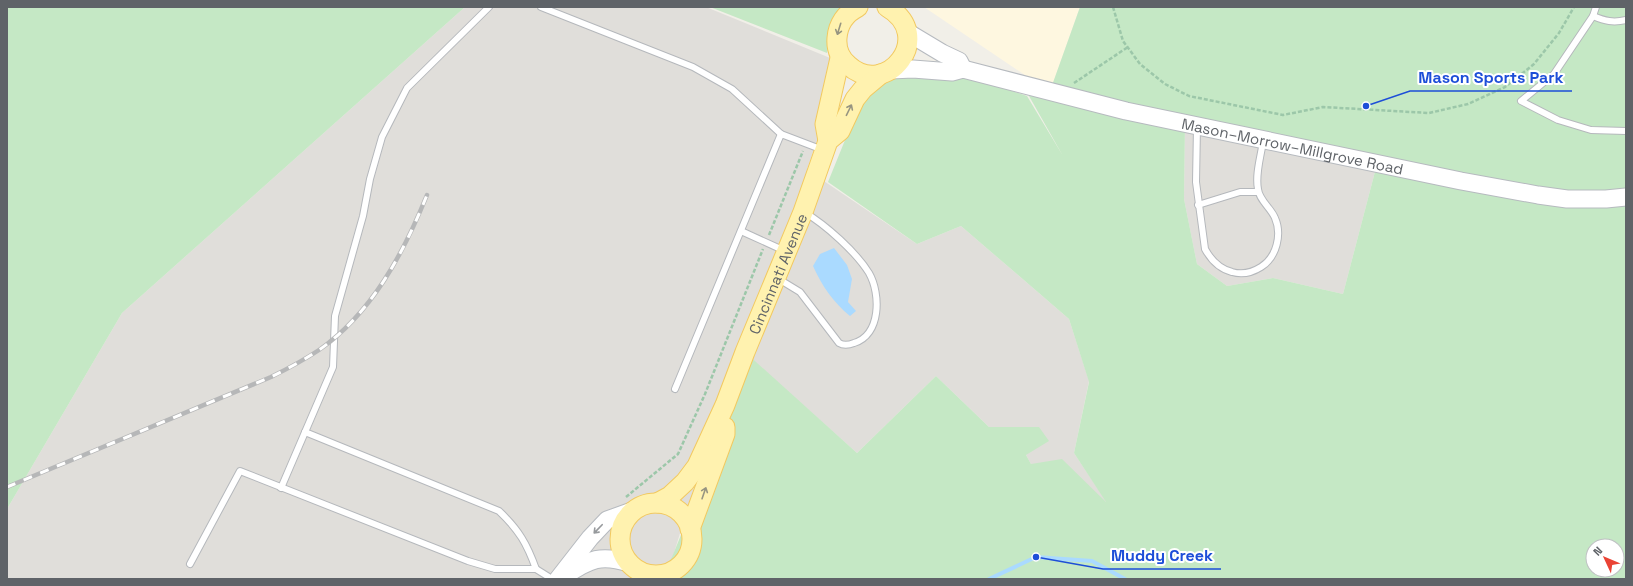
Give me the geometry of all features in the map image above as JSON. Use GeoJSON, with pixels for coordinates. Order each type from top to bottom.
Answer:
{"type":"FeatureCollection","features":[{"type":"Feature","properties":{"kind":"main road"},"geometry":{"type":"LineString","coordinates":[[858,7],[847,14],[838,29],[837,46],[840,58],[858,72],[866,74],[886,72]]}},
{"type":"Feature","properties":{"kind":"main road"},"geometry":{"type":"LineString","coordinates":[[887,7],[900,17],[906,29]]}},
{"type":"Feature","properties":{"kind":"main road"},"geometry":{"type":"LineString","coordinates":[[906,7],[906,29]]}},
{"type":"Feature","properties":{"kind":"main road","name":"Cincinnati Avenue"},"geometry":{"type":"LineString","coordinates":[[826,146],[840,131],[855,99],[863,89],[903,58],[908,41],[906,29]]}},
{"type":"Feature","properties":{"kind":"main road","name":"Cincinnati Avenue"},"geometry":{"type":"LineString","coordinates":[[657,503],[670,496],[685,482],[697,466],[726,405],[745,352],[803,212],[826,146],[825,124],[840,58]]}},
{"type":"Feature","properties":{"kind":"main road","name":"Cincinnati Avenue"},"geometry":{"type":"LineString","coordinates":[[690,529],[725,434],[726,405]]}},
{"type":"Feature","properties":{"kind":"main road"},"geometry":{"type":"LineString","coordinates":[[657,503],[667,504],[678,510],[686,519],[690,529],[691,543],[687,555],[681,564],[671,574],[649,574],[633,570],[623,554],[620,543],[620,532],[628,505],[657,503]]}},
{"type":"Feature","properties":{"kind":"street","name":"Mason–Morrow–Millgrove Road"},"geometry":{"type":"LineString","coordinates":[[906,29],[942,53],[959,61],[963,69]]}},
{"type":"Feature","properties":{"kind":"street","name":"Mason–Morrow–Millgrove Road"},"geometry":{"type":"LineString","coordinates":[[886,72],[913,69],[952,72],[963,69],[1126,111],[1197,127],[1538,195],[1567,199],[1606,199],[1626,197]]}},
{"type":"Feature","properties":{"kind":"street"},"geometry":{"type":"LineString","coordinates":[[559,579],[590,538],[607,520],[628,505]]}},
{"type":"Feature","properties":{"kind":"street"},"geometry":{"type":"LineString","coordinates":[[559,579],[581,565],[597,559],[614,558],[633,570]]}},
{"type":"Feature","properties":{"kind":"lane"},"geometry":{"type":"LineString","coordinates":[[281,488],[333,367],[335,316],[363,216],[370,179],[382,137],[407,88],[489,7]]}},
{"type":"Feature","properties":{"kind":"lane"},"geometry":{"type":"LineString","coordinates":[[541,7],[693,68],[732,89],[781,134],[806,143],[826,146]]}},
{"type":"Feature","properties":{"kind":"lane"},"geometry":{"type":"LineString","coordinates":[[1596,7],[1593,16],[1554,74],[1521,101],[1558,120],[1591,130],[1626,131]]}},
{"type":"Feature","properties":{"kind":"lane"},"geometry":{"type":"LineString","coordinates":[[1593,16],[1606,22],[1626,20]]}},
{"type":"Feature","properties":{"kind":"lane"},"geometry":{"type":"LineString","coordinates":[[1197,127],[1196,182],[1205,249],[1210,257],[1224,269],[1233,273],[1254,271],[1266,264],[1272,257],[1278,242],[1278,230],[1275,217],[1258,192],[1256,180],[1263,141]]}},
{"type":"Feature","properties":{"kind":"lane"},"geometry":{"type":"LineString","coordinates":[[675,389],[781,134]]}},
{"type":"Feature","properties":{"kind":"lane"},"geometry":{"type":"LineString","coordinates":[[1198,205],[1240,192],[1258,192]]}},
{"type":"Feature","properties":{"kind":"lane"},"geometry":{"type":"LineString","coordinates":[[776,277],[800,292],[839,343],[847,345],[865,337],[875,321],[876,309],[874,287],[869,274],[838,238],[818,221],[803,212]]}},
{"type":"Feature","properties":{"kind":"lane"},"geometry":{"type":"LineString","coordinates":[[740,231],[787,251]]}},
{"type":"Feature","properties":{"kind":"lane"},"geometry":{"type":"LineString","coordinates":[[305,432],[499,511],[512,523],[527,546],[536,569]]}},
{"type":"Feature","properties":{"kind":"lane"},"geometry":{"type":"LineString","coordinates":[[190,564],[240,471],[468,561],[495,569],[536,569],[552,579]]}},
{"type":"Feature","properties":{"kind":"path"},"geometry":{"type":"LineString","coordinates":[[1113,7],[1123,41],[1140,64],[1165,84],[1189,96],[1283,115],[1324,107],[1429,114],[1468,104],[1505,87],[1534,64],[1559,33],[1574,7]]}},
{"type":"Feature","properties":{"kind":"path"},"geometry":{"type":"LineString","coordinates":[[1073,84],[1128,47]]}},
{"type":"Feature","properties":{"kind":"path"},"geometry":{"type":"LineString","coordinates":[[628,505],[678,454],[705,394],[806,143]]}},
{"type":"Feature","properties":{"kind":"shaded area"},"geometry":{"type":"Polygon","coordinates":[[[465,7],[706,7],[835,60],[816,144],[807,169],[803,209],[815,175],[917,244],[961,226],[1069,319],[1089,381],[1074,453],[1108,504],[1031,464],[1026,455],[1039,427],[989,427],[936,376],[857,453],[745,353],[700,468],[666,579],[7,579],[7,509],[122,313],[465,7]]]}},
{"type":"Feature","properties":{"kind":"shaded area"},"geometry":{"type":"Polygon","coordinates":[[[924,7],[1080,7],[1050,92],[924,7]]]}},
{"type":"Feature","properties":{"kind":"shaded area"},"geometry":{"type":"Polygon","coordinates":[[[1185,124],[1377,164],[1343,294],[1273,278],[1227,286],[1197,264],[1184,199],[1185,124]]]}},
{"type":"Feature","properties":{"kind":"green space"},"geometry":{"type":"Polygon","coordinates":[[[7,7],[465,7],[122,313],[7,509],[7,7]]]}},
{"type":"Feature","properties":{"kind":"green space"},"geometry":{"type":"Polygon","coordinates":[[[710,7],[841,7],[833,21],[827,53],[710,7]]]}},
{"type":"Feature","properties":{"kind":"green space"},"geometry":{"type":"Polygon","coordinates":[[[1080,7],[1626,7],[1626,579],[666,579],[672,569],[666,566],[672,557],[694,503],[745,352],[857,453],[936,376],[989,427],[1039,427],[1049,441],[1026,455],[1031,464],[1062,459],[1106,502],[1074,453],[1089,382],[1069,319],[961,226],[917,244],[828,182],[856,113],[869,92],[887,81],[904,75],[965,75],[1027,96],[1063,156],[1029,96],[1050,91],[1080,7]],[[1185,125],[1184,199],[1197,264],[1227,286],[1273,278],[1343,294],[1377,164],[1185,125]]]}},
{"type":"Feature","properties":{"kind":"water"},"geometry":{"type":"Polygon","coordinates":[[[834,248],[847,265],[852,279],[848,302],[856,311],[850,316],[828,293],[813,266],[820,254],[834,248]]]}},
{"type":"Feature","properties":{"kind":"waterway"},"geometry":{"type":"LineString","coordinates":[[989,579],[1036,557],[1092,561],[1125,579]]}},
{"type":"Feature","properties":{"kind":"railway"},"geometry":{"type":"LineString","coordinates":[[7,487],[271,377],[319,350],[338,335],[355,318],[384,281],[407,239],[427,195]]}},
{"type":"Feature","properties":{"kind":"place","name":"Mason Sports Park"},"geometry":{"type":"Point","coordinates":[1366,106]}},
{"type":"Feature","properties":{"kind":"place","name":"Muddy Creek"},"geometry":{"type":"Point","coordinates":[1036,557]}}]}
